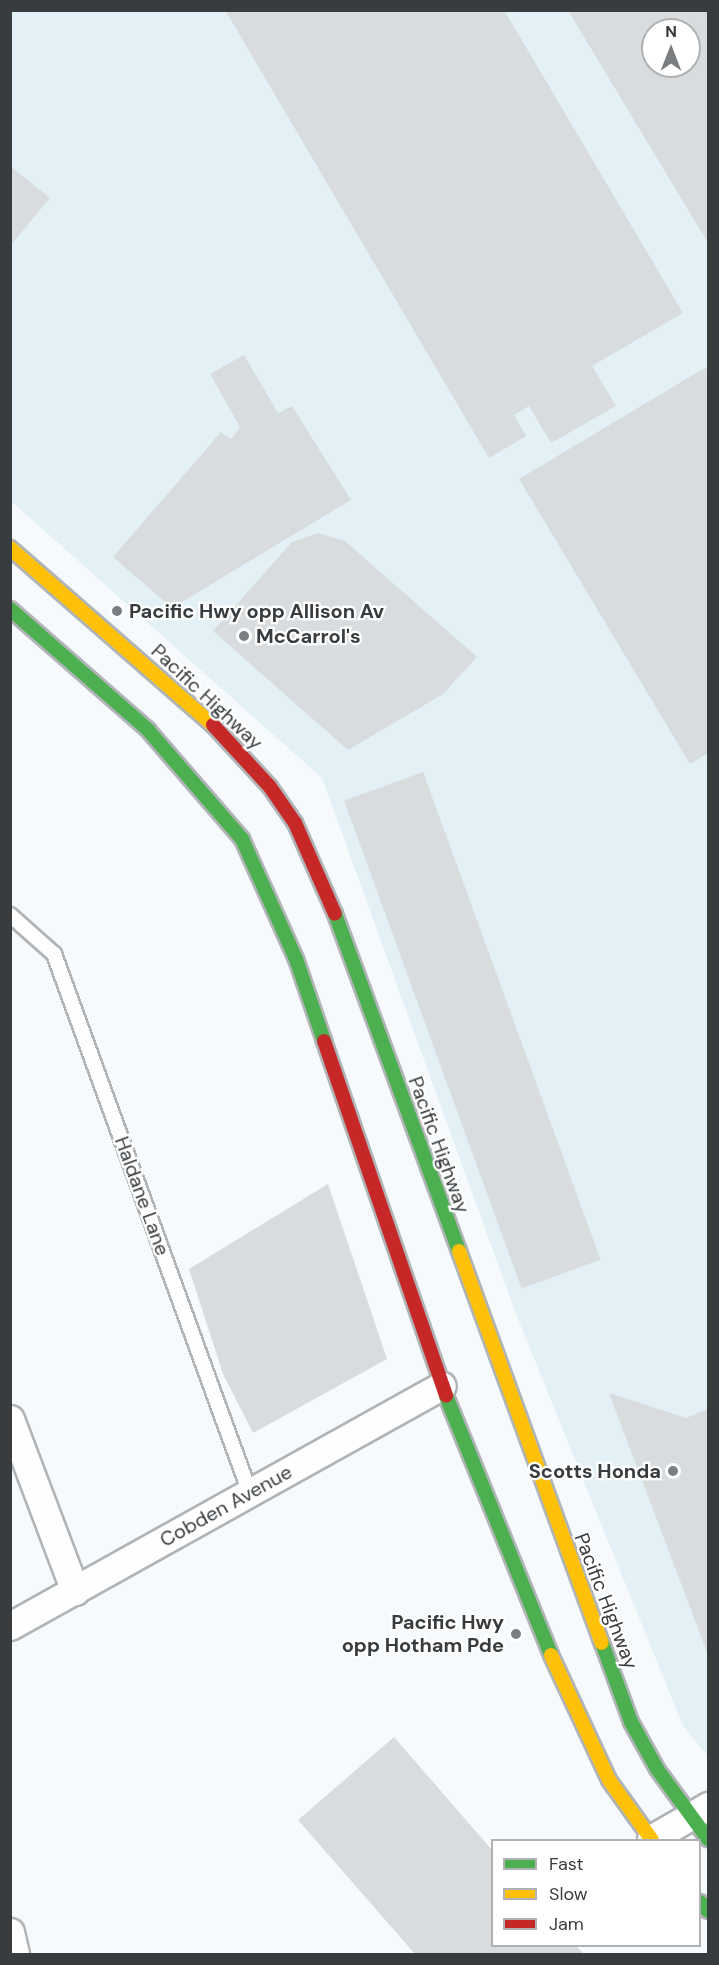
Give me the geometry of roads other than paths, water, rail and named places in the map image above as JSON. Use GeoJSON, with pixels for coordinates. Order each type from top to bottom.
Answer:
{"type":"FeatureCollection","features":[{"type":"Feature","properties":{"kind":"main road","name":"Pacific Highway"},"geometry":{"type":"LineString","coordinates":[[10,548],[207,718],[270,787],[295,823],[330,900],[631,1722],[657,1770],[700,1811],[708,1839]]}},
{"type":"Feature","properties":{"kind":"main road"},"geometry":{"type":"LineString","coordinates":[[10,609],[148,730],[242,839],[296,959],[442,1386],[573,1711],[609,1780],[650,1839]]}},
{"type":"Feature","properties":{"kind":"street","name":"Cobden Avenue"},"geometry":{"type":"LineString","coordinates":[[10,1626],[442,1386]]}},
{"type":"Feature","properties":{"kind":"street"},"geometry":{"type":"LineString","coordinates":[[10,1419],[75,1591]]}},
{"type":"Feature","properties":{"kind":"street"},"geometry":{"type":"LineString","coordinates":[[653,1839],[700,1811]]}},
{"type":"Feature","properties":{"kind":"street"},"geometry":{"type":"LineString","coordinates":[[10,1932],[15,1954]]}},
{"type":"Feature","properties":{"kind":"lane","name":"Haldane Lane"},"geometry":{"type":"LineString","coordinates":[[10,915],[54,954],[250,1492]]}},
{"type":"Feature","properties":{"kind":"place","name":"Pacific Hwy opp Allison Av"},"geometry":{"type":"Point","coordinates":[117,611]}},
{"type":"Feature","properties":{"kind":"place","name":"McCarrol's"},"geometry":{"type":"Point","coordinates":[244,636]}},
{"type":"Feature","properties":{"kind":"place","name":"Scotts Honda"},"geometry":{"type":"Point","coordinates":[673,1471]}},
{"type":"Feature","properties":{"kind":"place","name":"Pacific Hwy opp Hotham Pde"},"geometry":{"type":"Point","coordinates":[516,1634]}}]}
